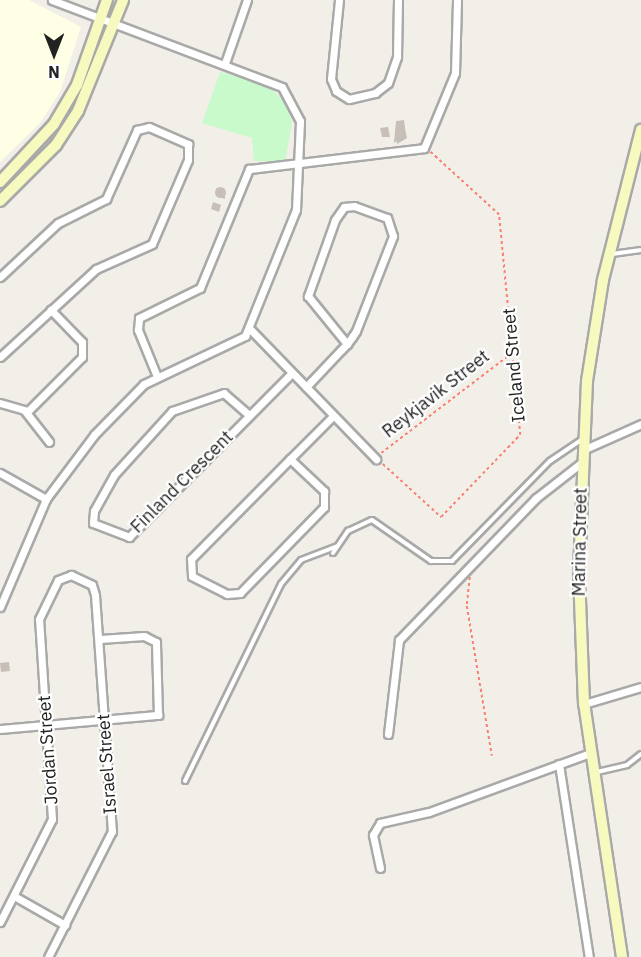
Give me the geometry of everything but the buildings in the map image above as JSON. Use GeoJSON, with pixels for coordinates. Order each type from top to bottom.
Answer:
{"type":"FeatureCollection","features":[{"type":"Feature","properties":{"kind":"main road"},"geometry":{"type":"LineString","coordinates":[[0,182],[54,124],[77,84],[107,0]]}},
{"type":"Feature","properties":{"kind":"main road"},"geometry":{"type":"LineString","coordinates":[[0,201],[67,128],[115,23],[123,0]]}},
{"type":"Feature","properties":{"kind":"main road","name":"Marina Street"},"geometry":{"type":"LineString","coordinates":[[622,957],[584,705],[579,618],[582,462],[609,254],[641,130]]}},
{"type":"Feature","properties":{"kind":"street"},"geometry":{"type":"LineString","coordinates":[[0,607],[46,499],[94,435],[156,374],[216,352],[251,330],[294,220],[300,121],[286,91],[225,63],[52,0]]}},
{"type":"Feature","properties":{"kind":"street"},"geometry":{"type":"LineString","coordinates":[[225,63],[247,0]]}},
{"type":"Feature","properties":{"kind":"street"},"geometry":{"type":"LineString","coordinates":[[339,0],[331,79],[336,91],[350,99],[375,93],[388,82],[397,57],[398,0]]}},
{"type":"Feature","properties":{"kind":"street"},"geometry":{"type":"LineString","coordinates":[[156,374],[138,330],[139,318],[200,288],[249,169],[297,166],[424,148],[455,73],[457,0]]}},
{"type":"Feature","properties":{"kind":"street"},"geometry":{"type":"LineString","coordinates":[[0,277],[58,223],[106,199],[137,130],[149,127],[188,144],[188,160],[152,244],[96,269],[0,357]]}},
{"type":"Feature","properties":{"kind":"street"},"geometry":{"type":"LineString","coordinates":[[306,387],[347,344],[394,232],[387,218],[354,206],[344,207],[336,220],[308,296],[347,344]]}},
{"type":"Feature","properties":{"kind":"street"},"geometry":{"type":"LineString","coordinates":[[25,411],[84,353],[82,342],[51,310]]}},
{"type":"Feature","properties":{"kind":"street"},"geometry":{"type":"LineString","coordinates":[[251,330],[376,459]]}},
{"type":"Feature","properties":{"kind":"street","name":"Finland Crescent"},"geometry":{"type":"LineString","coordinates":[[249,415],[224,393],[172,411],[114,474],[94,511],[93,523],[129,537],[292,373]]}},
{"type":"Feature","properties":{"kind":"street"},"geometry":{"type":"LineString","coordinates":[[0,403],[25,411],[49,442]]}},
{"type":"Feature","properties":{"kind":"street"},"geometry":{"type":"LineString","coordinates":[[290,459],[324,491],[324,507],[240,593],[227,594],[192,576],[191,559],[290,459],[333,416]]}},
{"type":"Feature","properties":{"kind":"street"},"geometry":{"type":"LineString","coordinates":[[583,450],[641,424]]}},
{"type":"Feature","properties":{"kind":"street"},"geometry":{"type":"LineString","coordinates":[[388,734],[399,640],[536,498],[582,462]]}},
{"type":"Feature","properties":{"kind":"street"},"geometry":{"type":"LineString","coordinates":[[0,473],[46,499]]}},
{"type":"Feature","properties":{"kind":"street","name":"Israel Street"},"geometry":{"type":"LineString","coordinates":[[48,957],[111,831],[100,639],[94,586],[66,575]]}},
{"type":"Feature","properties":{"kind":"street","name":"Jordan Street"},"geometry":{"type":"LineString","coordinates":[[0,922],[52,819],[39,619],[66,575]]}},
{"type":"Feature","properties":{"kind":"street"},"geometry":{"type":"LineString","coordinates":[[0,729],[153,718],[162,703],[153,639],[100,639]]}},
{"type":"Feature","properties":{"kind":"street"},"geometry":{"type":"LineString","coordinates":[[584,705],[641,687]]}},
{"type":"Feature","properties":{"kind":"street"},"geometry":{"type":"LineString","coordinates":[[380,868],[373,835],[380,823],[429,812],[590,753]]}},
{"type":"Feature","properties":{"kind":"street"},"geometry":{"type":"LineString","coordinates":[[559,764],[589,957]]}},
{"type":"Feature","properties":{"kind":"street"},"geometry":{"type":"LineString","coordinates":[[14,896],[65,925]]}},
{"type":"Feature","properties":{"kind":"lane"},"geometry":{"type":"LineString","coordinates":[[609,254],[641,250]]}},
{"type":"Feature","properties":{"kind":"lane"},"geometry":{"type":"LineString","coordinates":[[333,554],[358,523],[372,520],[431,561],[452,561],[550,461],[584,438]]}},
{"type":"Feature","properties":{"kind":"lane"},"geometry":{"type":"LineString","coordinates":[[185,780],[281,584],[301,560],[338,546]]}},
{"type":"Feature","properties":{"kind":"lane"},"geometry":{"type":"LineString","coordinates":[[593,772],[627,765],[641,754]]}},
{"type":"Feature","properties":{"kind":"path","name":"Iceland Street"},"geometry":{"type":"LineString","coordinates":[[376,459],[401,476],[441,517],[451,510],[518,442],[513,352],[499,215],[424,148]]}},
{"type":"Feature","properties":{"kind":"path","name":"Reykjavik Street"},"geometry":{"type":"LineString","coordinates":[[376,459],[513,352]]}},
{"type":"Feature","properties":{"kind":"path"},"geometry":{"type":"LineString","coordinates":[[472,565],[467,606],[492,756]]}},
{"type":"Feature","properties":{"kind":"shaded area"},"geometry":{"type":"Polygon","coordinates":[[[0,0],[29,0],[81,27],[60,92],[40,123],[0,162],[0,0]]]}},
{"type":"Feature","properties":{"kind":"green space"},"geometry":{"type":"Polygon","coordinates":[[[220,72],[267,85],[287,104],[292,123],[285,162],[254,161],[252,138],[202,123],[220,72]]]}}]}
